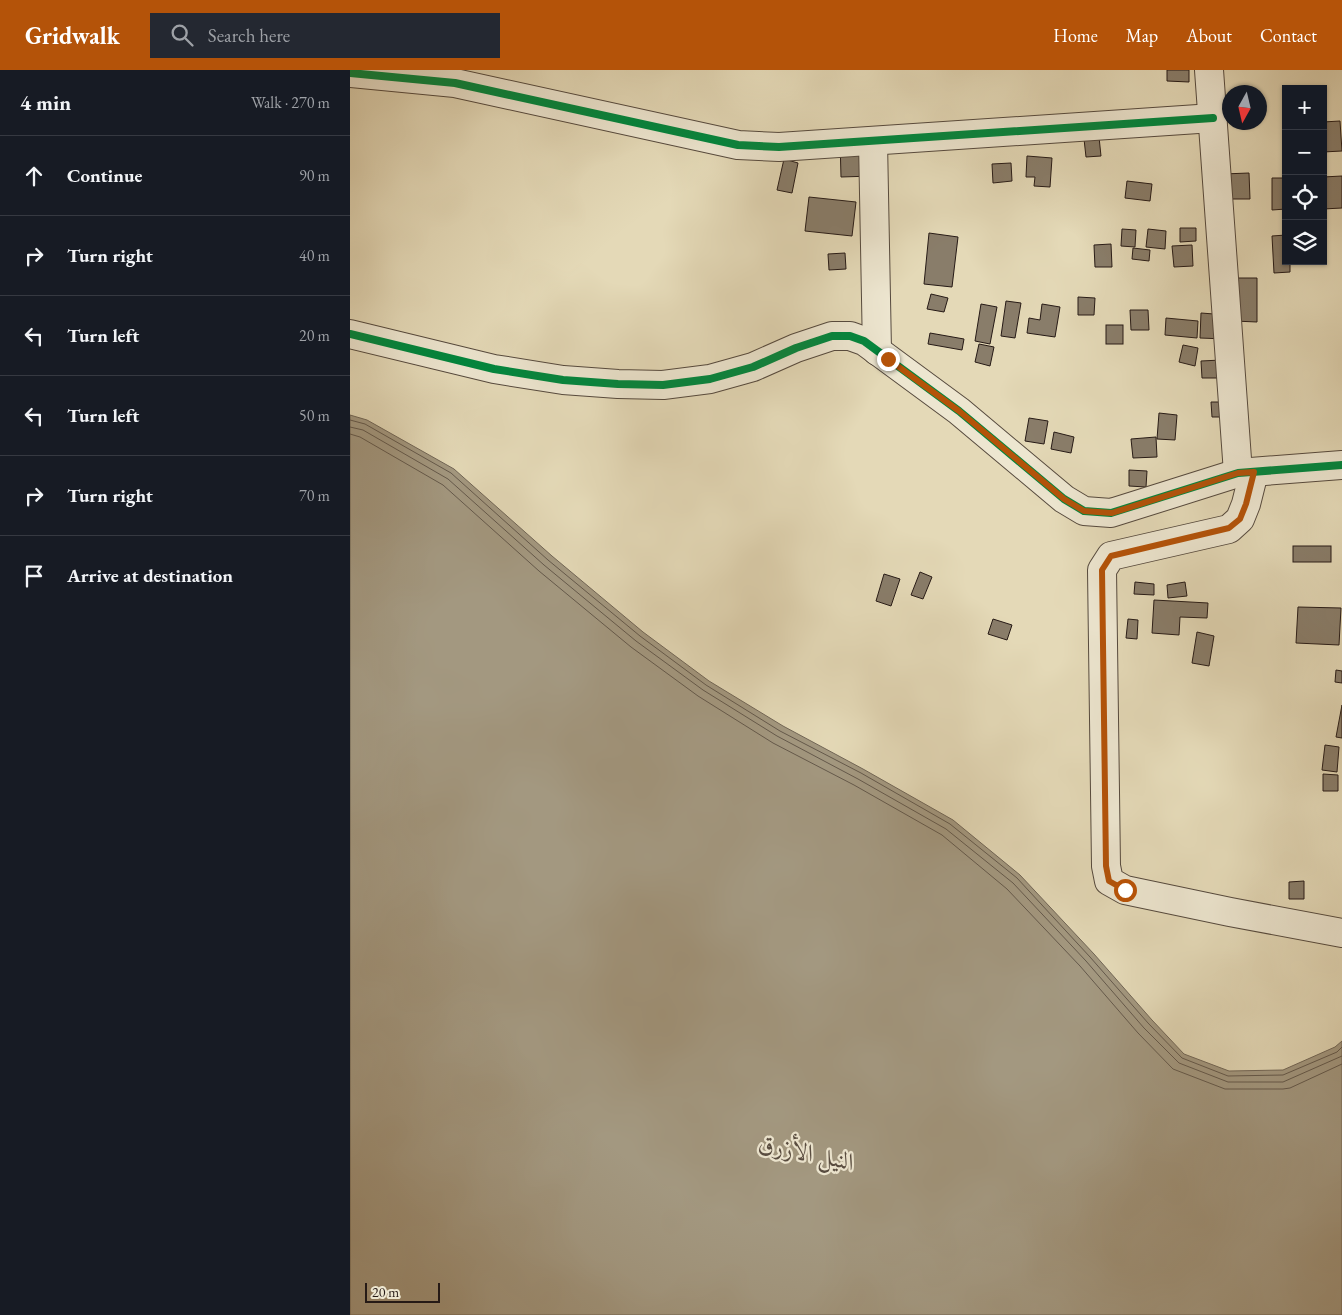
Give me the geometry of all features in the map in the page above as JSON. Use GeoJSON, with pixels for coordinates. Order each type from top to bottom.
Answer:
{"type":"FeatureCollection","features":[{"type":"Feature","properties":{"kind":"street"},"geometry":{"type":"LineString","coordinates":[[1209,70],[1246,472],[1246,504],[1240,519],[1229,528],[1111,556],[1102,570],[1106,866],[1109,881],[1125,890],[1342,932]]}},
{"type":"Feature","properties":{"kind":"street"},"geometry":{"type":"LineString","coordinates":[[350,74],[455,77],[738,145],[779,147],[1213,118]]}},
{"type":"Feature","properties":{"kind":"street"},"geometry":{"type":"LineString","coordinates":[[873,141],[878,351]]}},
{"type":"Feature","properties":{"kind":"street"},"geometry":{"type":"LineString","coordinates":[[350,334],[494,369],[563,380],[663,385],[710,379],[753,367],[796,348],[832,336],[850,336],[864,341],[959,411],[1064,499],[1084,511],[1112,513],[1246,472],[1342,465]]}},
{"type":"Feature","properties":{"kind":"water","name":"النيل الأزرق"},"geometry":{"type":"Polygon","coordinates":[[[350,415],[367,420],[454,469],[552,556],[643,632],[709,681],[783,726],[953,820],[1020,875],[1184,1054],[1229,1071],[1283,1070],[1335,1047],[1342,1041],[1342,1315],[350,1315],[350,415]]]}},
{"type":"Feature","properties":{"kind":"building"},"geometry":{"type":"Polygon","coordinates":[[[1167,70],[1189,70],[1189,82],[1167,81],[1167,70]]]}},
{"type":"Feature","properties":{"kind":"building"},"geometry":{"type":"Polygon","coordinates":[[[1340,121],[1342,151],[1327,152],[1327,122],[1340,121]]]}},
{"type":"Feature","properties":{"kind":"building"},"geometry":{"type":"Polygon","coordinates":[[[1099,137],[1101,156],[1086,157],[1084,139],[1099,137]]]}},
{"type":"Feature","properties":{"kind":"building"},"geometry":{"type":"Polygon","coordinates":[[[872,139],[873,176],[841,177],[840,140],[872,139]]]}},
{"type":"Feature","properties":{"kind":"building"},"geometry":{"type":"Polygon","coordinates":[[[1027,156],[1052,158],[1050,187],[1034,186],[1035,177],[1026,177],[1027,156]]]}},
{"type":"Feature","properties":{"kind":"building"},"geometry":{"type":"Polygon","coordinates":[[[784,159],[798,163],[792,193],[777,190],[784,159]]]}},
{"type":"Feature","properties":{"kind":"building"},"geometry":{"type":"Polygon","coordinates":[[[1011,163],[1012,181],[993,183],[992,164],[1011,163]]]}},
{"type":"Feature","properties":{"kind":"building"},"geometry":{"type":"Polygon","coordinates":[[[1249,173],[1250,199],[1224,199],[1223,174],[1249,173]]]}},
{"type":"Feature","properties":{"kind":"building"},"geometry":{"type":"Polygon","coordinates":[[[1342,176],[1342,208],[1327,209],[1327,177],[1342,176]]]}},
{"type":"Feature","properties":{"kind":"building"},"geometry":{"type":"Polygon","coordinates":[[[1272,178],[1282,178],[1282,209],[1272,210],[1272,178]]]}},
{"type":"Feature","properties":{"kind":"building"},"geometry":{"type":"Polygon","coordinates":[[[1127,181],[1152,184],[1150,201],[1125,198],[1127,181]]]}},
{"type":"Feature","properties":{"kind":"building"},"geometry":{"type":"Polygon","coordinates":[[[809,197],[856,202],[852,236],[805,231],[809,197]]]}},
{"type":"Feature","properties":{"kind":"building"},"geometry":{"type":"Polygon","coordinates":[[[1180,228],[1196,228],[1196,241],[1180,242],[1180,228]]]}},
{"type":"Feature","properties":{"kind":"building"},"geometry":{"type":"Polygon","coordinates":[[[1122,229],[1136,230],[1135,247],[1121,246],[1122,229]]]}},
{"type":"Feature","properties":{"kind":"building"},"geometry":{"type":"Polygon","coordinates":[[[1148,229],[1166,231],[1165,249],[1146,247],[1148,229]]]}},
{"type":"Feature","properties":{"kind":"building"},"geometry":{"type":"Polygon","coordinates":[[[929,233],[958,237],[952,287],[924,284],[929,233]]]}},
{"type":"Feature","properties":{"kind":"building"},"geometry":{"type":"Polygon","coordinates":[[[1282,235],[1282,265],[1290,265],[1290,272],[1274,273],[1272,236],[1282,235]]]}},
{"type":"Feature","properties":{"kind":"building"},"geometry":{"type":"Polygon","coordinates":[[[1111,244],[1112,267],[1095,267],[1094,245],[1111,244]]]}},
{"type":"Feature","properties":{"kind":"building"},"geometry":{"type":"Polygon","coordinates":[[[1192,245],[1193,266],[1174,267],[1172,246],[1192,245]]]}},
{"type":"Feature","properties":{"kind":"building"},"geometry":{"type":"Polygon","coordinates":[[[1133,248],[1150,250],[1149,261],[1132,259],[1133,248]]]}},
{"type":"Feature","properties":{"kind":"building"},"geometry":{"type":"Polygon","coordinates":[[[845,253],[846,269],[829,270],[828,254],[845,253]]]}},
{"type":"Feature","properties":{"kind":"building"},"geometry":{"type":"Polygon","coordinates":[[[1235,278],[1257,278],[1257,322],[1234,321],[1235,278]]]}},
{"type":"Feature","properties":{"kind":"building"},"geometry":{"type":"Polygon","coordinates":[[[931,294],[948,298],[944,312],[927,309],[931,294]]]}},
{"type":"Feature","properties":{"kind":"building"},"geometry":{"type":"Polygon","coordinates":[[[1078,297],[1095,298],[1094,315],[1078,315],[1078,297]]]}},
{"type":"Feature","properties":{"kind":"building"},"geometry":{"type":"Polygon","coordinates":[[[1006,301],[1021,303],[1015,338],[1001,336],[1006,301]]]}},
{"type":"Feature","properties":{"kind":"building"},"geometry":{"type":"Polygon","coordinates":[[[981,304],[997,307],[990,344],[975,341],[981,304]]]}},
{"type":"Feature","properties":{"kind":"building"},"geometry":{"type":"Polygon","coordinates":[[[1042,304],[1060,307],[1055,337],[1027,333],[1029,318],[1040,320],[1042,304]]]}},
{"type":"Feature","properties":{"kind":"building"},"geometry":{"type":"Polygon","coordinates":[[[1130,310],[1148,310],[1149,330],[1131,330],[1130,310]]]}},
{"type":"Feature","properties":{"kind":"building"},"geometry":{"type":"Polygon","coordinates":[[[1201,313],[1227,315],[1226,339],[1200,338],[1201,313]]]}},
{"type":"Feature","properties":{"kind":"building"},"geometry":{"type":"Polygon","coordinates":[[[1166,318],[1198,321],[1197,338],[1165,335],[1166,318]]]}},
{"type":"Feature","properties":{"kind":"building"},"geometry":{"type":"Polygon","coordinates":[[[1106,325],[1123,325],[1123,344],[1106,344],[1106,325]]]}},
{"type":"Feature","properties":{"kind":"building"},"geometry":{"type":"Polygon","coordinates":[[[930,333],[964,339],[962,350],[928,344],[930,333]]]}},
{"type":"Feature","properties":{"kind":"building"},"geometry":{"type":"Polygon","coordinates":[[[979,344],[994,347],[990,366],[975,362],[979,344]]]}},
{"type":"Feature","properties":{"kind":"building"},"geometry":{"type":"Polygon","coordinates":[[[1183,345],[1198,348],[1195,366],[1179,362],[1183,345]]]}},
{"type":"Feature","properties":{"kind":"building"},"geometry":{"type":"Polygon","coordinates":[[[1221,360],[1222,378],[1202,378],[1201,361],[1221,360]]]}},
{"type":"Feature","properties":{"kind":"building"},"geometry":{"type":"Polygon","coordinates":[[[1211,402],[1230,402],[1230,417],[1212,417],[1211,402]]]}},
{"type":"Feature","properties":{"kind":"building"},"geometry":{"type":"Polygon","coordinates":[[[1159,413],[1177,415],[1175,440],[1157,439],[1159,413]]]}},
{"type":"Feature","properties":{"kind":"building"},"geometry":{"type":"Polygon","coordinates":[[[1029,418],[1048,421],[1044,444],[1025,441],[1029,418]]]}},
{"type":"Feature","properties":{"kind":"building"},"geometry":{"type":"Polygon","coordinates":[[[1054,432],[1074,437],[1071,453],[1051,449],[1054,432]]]}},
{"type":"Feature","properties":{"kind":"building"},"geometry":{"type":"Polygon","coordinates":[[[1156,437],[1157,457],[1133,458],[1131,439],[1156,437]]]}},
{"type":"Feature","properties":{"kind":"building"},"geometry":{"type":"Polygon","coordinates":[[[1129,470],[1147,471],[1146,487],[1129,486],[1129,470]]]}},
{"type":"Feature","properties":{"kind":"building"},"geometry":{"type":"Polygon","coordinates":[[[1293,546],[1331,546],[1331,562],[1293,562],[1293,546]]]}},
{"type":"Feature","properties":{"kind":"building"},"geometry":{"type":"Polygon","coordinates":[[[920,572],[932,577],[923,599],[911,595],[920,572]]]}},
{"type":"Feature","properties":{"kind":"building"},"geometry":{"type":"Polygon","coordinates":[[[884,574],[900,579],[891,606],[876,601],[884,574]]]}},
{"type":"Feature","properties":{"kind":"building"},"geometry":{"type":"Polygon","coordinates":[[[1135,582],[1154,584],[1154,595],[1134,594],[1135,582]]]}},
{"type":"Feature","properties":{"kind":"building"},"geometry":{"type":"Polygon","coordinates":[[[1185,582],[1187,596],[1168,598],[1167,585],[1185,582]]]}},
{"type":"Feature","properties":{"kind":"building"},"geometry":{"type":"Polygon","coordinates":[[[1154,600],[1208,603],[1207,618],[1180,617],[1179,635],[1152,633],[1154,600]]]}},
{"type":"Feature","properties":{"kind":"building"},"geometry":{"type":"Polygon","coordinates":[[[1298,607],[1341,608],[1339,645],[1296,643],[1298,607]]]}},
{"type":"Feature","properties":{"kind":"building"},"geometry":{"type":"Polygon","coordinates":[[[993,619],[1012,625],[1007,640],[988,634],[993,619]]]}},
{"type":"Feature","properties":{"kind":"building"},"geometry":{"type":"Polygon","coordinates":[[[1128,619],[1138,620],[1137,639],[1126,638],[1128,619]]]}},
{"type":"Feature","properties":{"kind":"building"},"geometry":{"type":"Polygon","coordinates":[[[1197,632],[1214,636],[1209,666],[1192,663],[1197,632]]]}},
{"type":"Feature","properties":{"kind":"building"},"geometry":{"type":"Polygon","coordinates":[[[1336,670],[1342,671],[1342,683],[1335,682],[1336,670]]]}},
{"type":"Feature","properties":{"kind":"building"},"geometry":{"type":"Polygon","coordinates":[[[1342,705],[1342,738],[1336,737],[1342,705]]]}},
{"type":"Feature","properties":{"kind":"building"},"geometry":{"type":"Polygon","coordinates":[[[1325,745],[1339,747],[1337,772],[1322,770],[1325,745]]]}},
{"type":"Feature","properties":{"kind":"building"},"geometry":{"type":"Polygon","coordinates":[[[1323,774],[1338,775],[1338,791],[1323,791],[1323,774]]]}},
{"type":"Feature","properties":{"kind":"building"},"geometry":{"type":"Polygon","coordinates":[[[1304,881],[1304,899],[1289,899],[1289,882],[1304,881]]]}},
{"type":"Feature","properties":{"kind":"cycle path"},"geometry":{"type":"LineString","coordinates":[[350,73],[455,83],[738,145],[779,147],[1213,118]]}},
{"type":"Feature","properties":{"kind":"cycle path"},"geometry":{"type":"LineString","coordinates":[[350,334],[494,369],[563,380],[663,385],[710,379],[753,367],[796,348],[832,336],[850,336],[864,341],[959,411],[1064,499],[1084,511],[1111,513],[1238,473],[1342,465]]}},
{"type":"Feature","properties":{"kind":"route"},"geometry":{"type":"LineString","coordinates":[[888,359],[959,411],[1064,499],[1084,511],[1112,513],[1238,473],[1254,472],[1240,519],[1229,528],[1111,556],[1102,570],[1106,866],[1109,881],[1125,890]]}}]}
